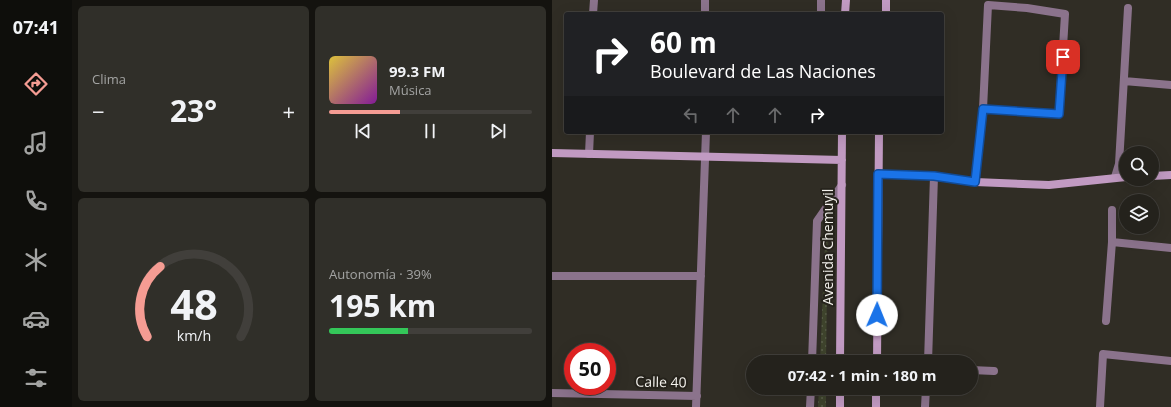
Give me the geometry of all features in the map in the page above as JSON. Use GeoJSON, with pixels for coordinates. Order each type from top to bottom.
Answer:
{"type":"FeatureCollection","features":[{"type":"Feature","properties":{"kind":"street"},"geometry":{"type":"LineString","coordinates":[[593,12],[594,0]]}},
{"type":"Feature","properties":{"kind":"street"},"geometry":{"type":"LineString","coordinates":[[705,0],[705,12]]}},
{"type":"Feature","properties":{"kind":"street"},"geometry":{"type":"LineString","coordinates":[[821,0],[821,12]]}},
{"type":"Feature","properties":{"kind":"street"},"geometry":{"type":"LineString","coordinates":[[845,12],[846,0]]}},
{"type":"Feature","properties":{"kind":"street"},"geometry":{"type":"LineString","coordinates":[[886,0],[886,12]]}},
{"type":"Feature","properties":{"kind":"street"},"geometry":{"type":"LineString","coordinates":[[975,182],[983,109],[988,5],[1027,8],[1066,14],[1059,114],[983,109]]}},
{"type":"Feature","properties":{"kind":"street"},"geometry":{"type":"LineString","coordinates":[[1114,177],[1119,164],[1128,8]]}},
{"type":"Feature","properties":{"kind":"street"},"geometry":{"type":"LineString","coordinates":[[1124,81],[1171,85]]}},
{"type":"Feature","properties":{"kind":"street"},"geometry":{"type":"LineString","coordinates":[[589,154],[590,134]]}},
{"type":"Feature","properties":{"kind":"street"},"geometry":{"type":"LineString","coordinates":[[696,407],[706,134]]}},
{"type":"Feature","properties":{"kind":"street","name":"Avenida Chemuyil"},"geometry":{"type":"LineString","coordinates":[[840,355],[842,134]]}},
{"type":"Feature","properties":{"kind":"street"},"geometry":{"type":"LineString","coordinates":[[877,355],[879,134]]}},
{"type":"Feature","properties":{"kind":"street"},"geometry":{"type":"LineString","coordinates":[[552,154],[842,160]]}},
{"type":"Feature","properties":{"kind":"street"},"geometry":{"type":"LineString","coordinates":[[878,174],[934,176],[975,182],[1049,185],[1119,177]]}},
{"type":"Feature","properties":{"kind":"street"},"geometry":{"type":"LineString","coordinates":[[1159,176],[1171,175]]}},
{"type":"Feature","properties":{"kind":"street"},"geometry":{"type":"LineString","coordinates":[[928,355],[934,176]]}},
{"type":"Feature","properties":{"kind":"street"},"geometry":{"type":"LineString","coordinates":[[812,355],[817,221],[842,185]]}},
{"type":"Feature","properties":{"kind":"street"},"geometry":{"type":"LineString","coordinates":[[1106,321],[1112,242],[1112,210]]}},
{"type":"Feature","properties":{"kind":"street"},"geometry":{"type":"LineString","coordinates":[[1112,242],[1171,248]]}},
{"type":"Feature","properties":{"kind":"street"},"geometry":{"type":"LineString","coordinates":[[552,276],[701,276]]}},
{"type":"Feature","properties":{"kind":"street"},"geometry":{"type":"LineString","coordinates":[[1100,407],[1103,354],[1171,361]]}},
{"type":"Feature","properties":{"kind":"street"},"geometry":{"type":"LineString","coordinates":[[978,370],[994,371]]}},
{"type":"Feature","properties":{"kind":"street","name":"Calle 40"},"geometry":{"type":"LineString","coordinates":[[552,393],[697,396]]}},
{"type":"Feature","properties":{"kind":"street"},"geometry":{"type":"LineString","coordinates":[[810,407],[811,395]]}},
{"type":"Feature","properties":{"kind":"street"},"geometry":{"type":"LineString","coordinates":[[840,395],[840,407]]}},
{"type":"Feature","properties":{"kind":"street"},"geometry":{"type":"LineString","coordinates":[[876,395],[876,407]]}},
{"type":"Feature","properties":{"kind":"street"},"geometry":{"type":"LineString","coordinates":[[925,407],[926,395]]}},
{"type":"Feature","properties":{"kind":"green space"},"geometry":{"type":"Polygon","coordinates":[[[828,215],[826,355],[820,355],[826,218],[828,215]]]}},
{"type":"Feature","properties":{"kind":"green space"},"geometry":{"type":"Polygon","coordinates":[[[819,395],[826,395],[826,407],[818,407],[819,395]]]}},
{"type":"Feature","properties":{"kind":"route"},"geometry":{"type":"LineString","coordinates":[[877,315],[878,174],[934,176],[975,182],[983,109],[1059,114],[1063,57]]}}]}
